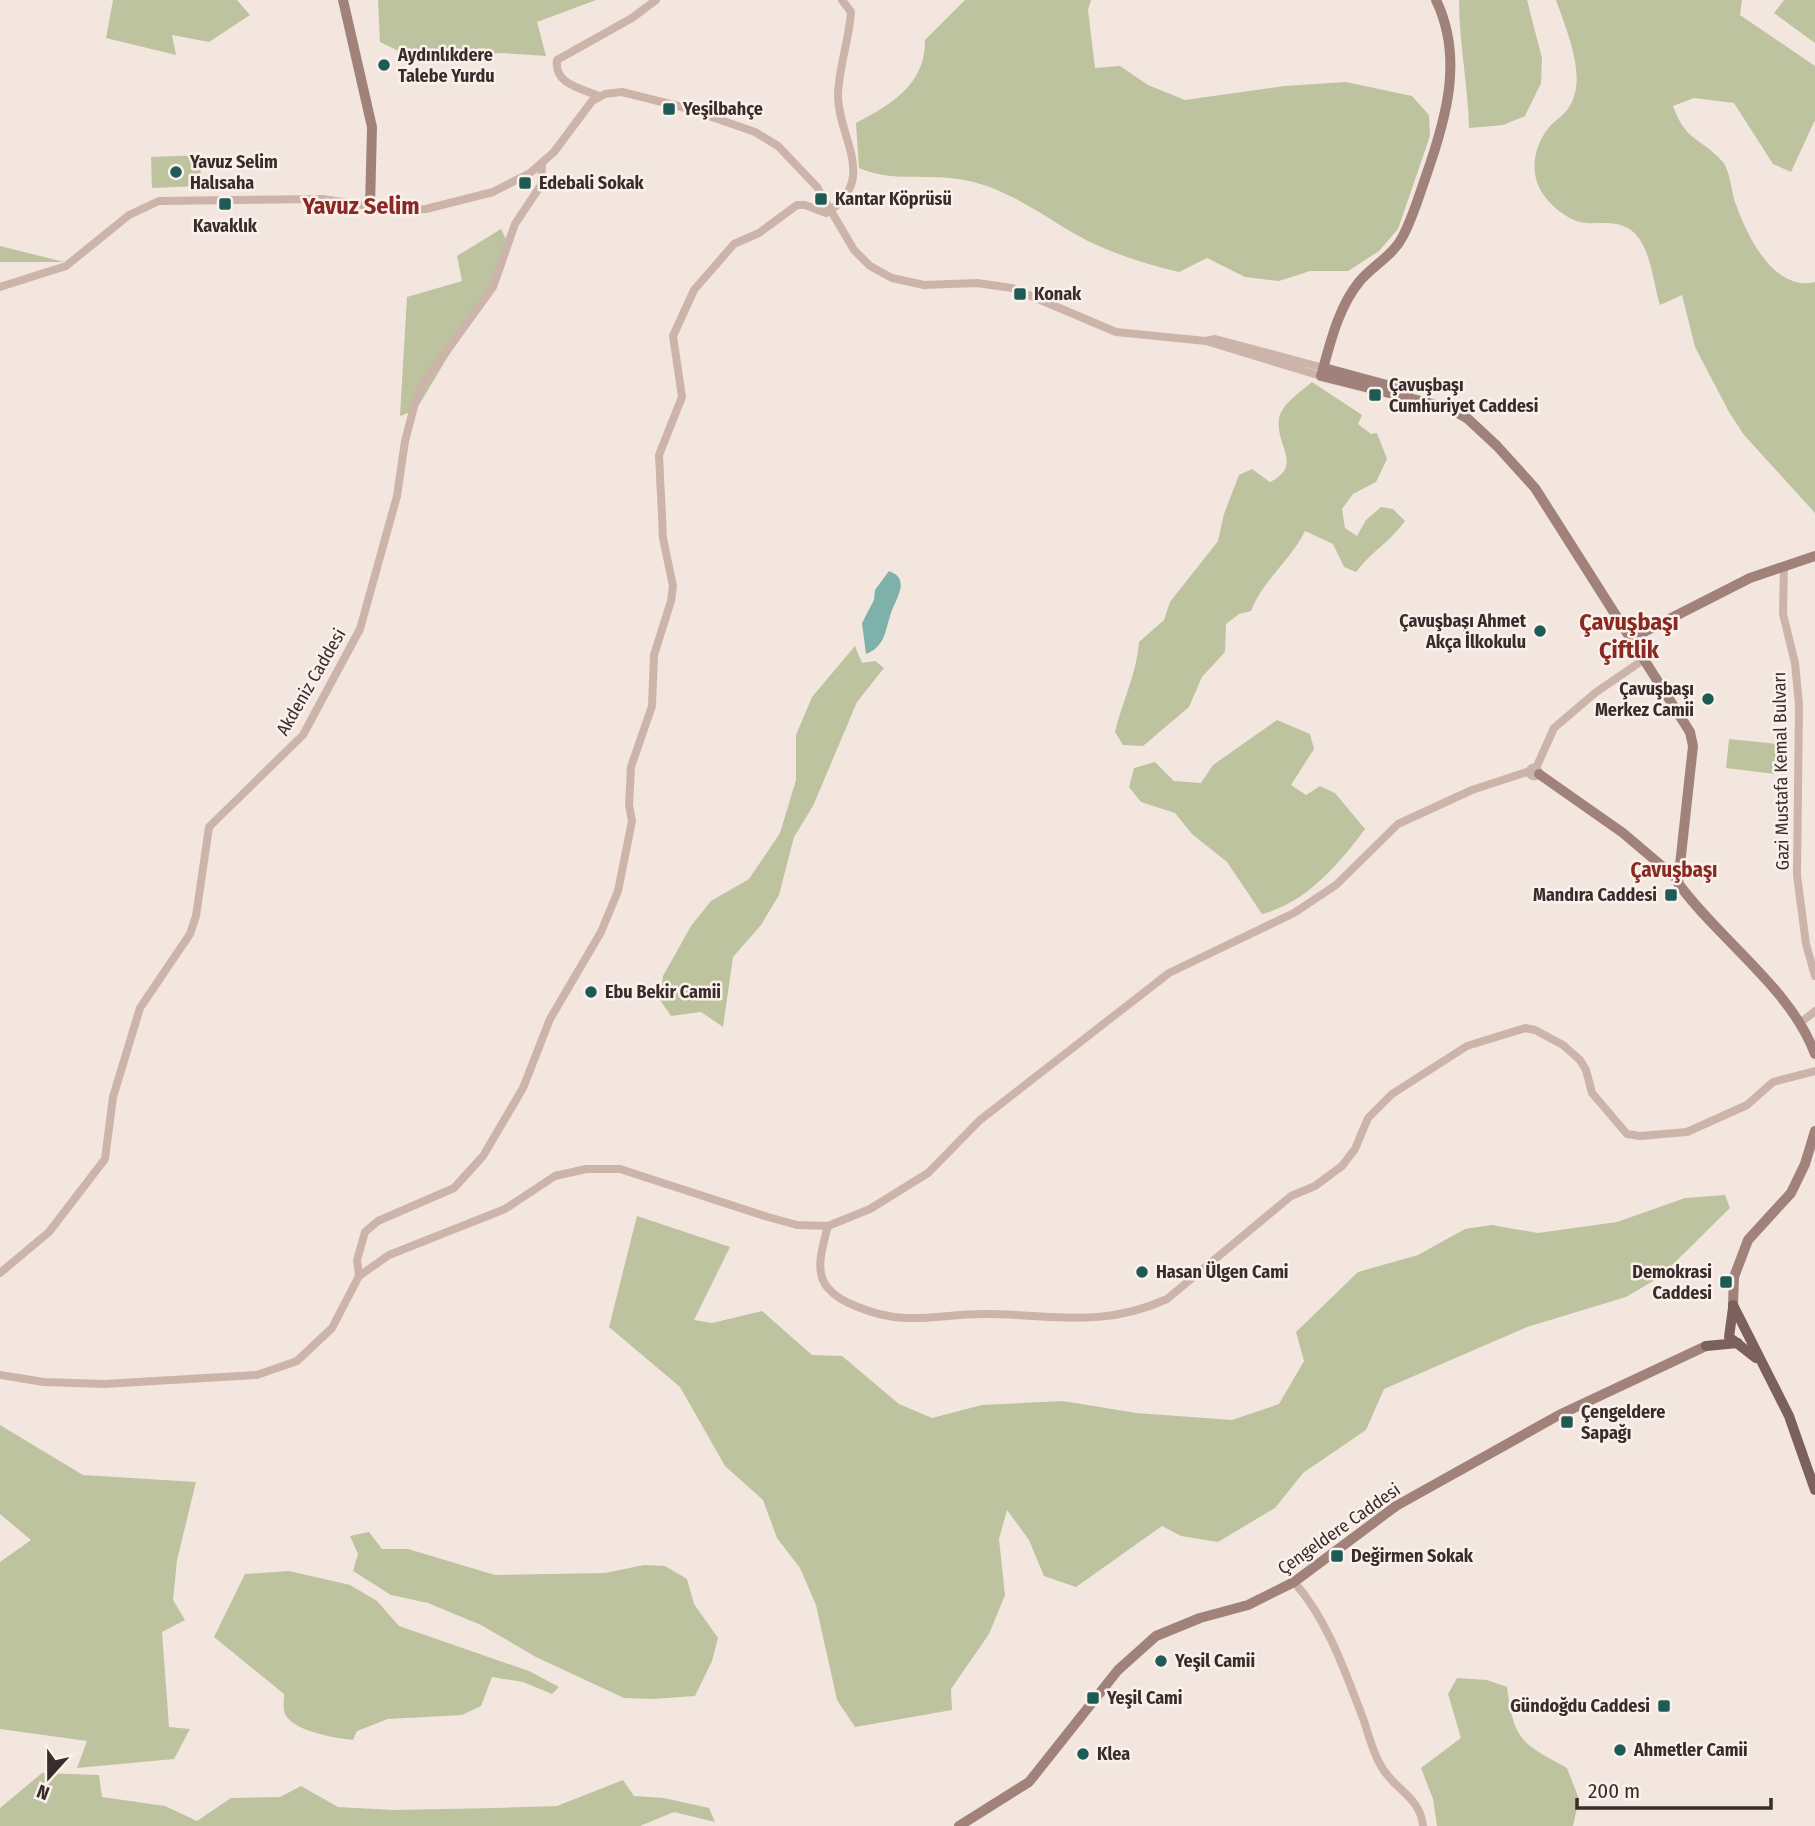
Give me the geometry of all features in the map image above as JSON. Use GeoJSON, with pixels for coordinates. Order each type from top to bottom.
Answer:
{"type":"FeatureCollection","features":[{"type":"Feature","properties":{"kind":"main road"},"geometry":{"type":"LineString","coordinates":[[343,0],[372,127],[370,207]]}},
{"type":"Feature","properties":{"kind":"main road"},"geometry":{"type":"LineString","coordinates":[[1436,0],[1444,16],[1448,40],[1450,102],[1439,140],[1403,237],[1388,257],[1359,282],[1345,304],[1322,372],[1449,408],[1468,419],[1535,488],[1690,733],[1693,746],[1676,878]]}},
{"type":"Feature","properties":{"kind":"main road"},"geometry":{"type":"LineString","coordinates":[[1630,639],[1750,578],[1815,556]]}},
{"type":"Feature","properties":{"kind":"main road"},"geometry":{"type":"LineString","coordinates":[[1535,771],[1623,833],[1676,878],[1695,906],[1748,959],[1799,1024],[1815,1054]]}},
{"type":"Feature","properties":{"kind":"main road"},"geometry":{"type":"LineString","coordinates":[[1763,1364],[1729,1337],[1734,1277],[1748,1240],[1791,1193],[1805,1164],[1815,1131]]}},
{"type":"Feature","properties":{"kind":"main road"},"geometry":{"type":"LineString","coordinates":[[1733,1305],[1789,1416],[1815,1490]]}},
{"type":"Feature","properties":{"kind":"main road"},"geometry":{"type":"LineString","coordinates":[[1706,1346],[1738,1326],[1745,1330]]}},
{"type":"Feature","properties":{"kind":"main road"},"geometry":{"type":"LineString","coordinates":[[1706,1346],[1743,1341],[1745,1330]]}},
{"type":"Feature","properties":{"kind":"main road","name":"Çengeldere Caddesi"},"geometry":{"type":"LineString","coordinates":[[959,1826],[1029,1782],[1118,1670],[1156,1636],[1200,1618],[1248,1605],[1294,1582],[1396,1506],[1559,1415],[1706,1346]]}},
{"type":"Feature","properties":{"kind":"street"},"geometry":{"type":"LineString","coordinates":[[656,0],[632,19],[557,60],[556,70],[561,80],[599,96],[622,92],[643,96],[755,132],[788,154],[817,187],[862,258],[881,272],[901,281],[924,285],[977,284],[1012,288],[1116,332],[1206,341],[1322,372]]}},
{"type":"Feature","properties":{"kind":"street"},"geometry":{"type":"LineString","coordinates":[[359,1276],[357,1260],[365,1232],[378,1221],[454,1188],[483,1156],[523,1088],[550,1019],[601,932],[618,891],[632,821],[629,805],[631,767],[652,706],[654,655],[673,586],[663,538],[659,455],[682,397],[673,336],[694,290],[734,244],[759,233],[797,205],[805,205],[823,213],[831,210],[855,177],[848,139],[838,107],[838,90],[851,12],[842,0]]}},
{"type":"Feature","properties":{"kind":"street"},"geometry":{"type":"LineString","coordinates":[[0,287],[66,266],[129,215],[159,201],[298,198],[412,211],[480,196],[517,181],[542,163],[569,135],[586,108],[599,96]]}},
{"type":"Feature","properties":{"kind":"street","name":"Akdeniz Caddesi"},"geometry":{"type":"LineString","coordinates":[[0,1273],[49,1231],[104,1159],[113,1097],[140,1008],[190,934],[196,916],[209,827],[303,735],[360,629],[397,496],[409,419],[423,384],[493,287],[515,224],[541,185],[542,163]]}},
{"type":"Feature","properties":{"kind":"street","name":"Gazi Mustafa Kemal Bulvarı"},"geometry":{"type":"LineString","coordinates":[[1784,566],[1783,614],[1796,663],[1799,705],[1797,875],[1806,944],[1815,976]]}},
{"type":"Feature","properties":{"kind":"street"},"geometry":{"type":"LineString","coordinates":[[0,1375],[44,1382],[104,1384],[257,1375],[296,1361],[314,1346],[332,1328],[359,1276],[389,1255],[505,1209],[555,1176],[586,1169],[620,1169],[797,1225],[828,1226],[870,1209],[928,1173],[980,1120],[1169,973],[1294,913],[1336,885],[1398,824],[1472,790],[1535,771],[1554,727],[1643,660]]}},
{"type":"Feature","properties":{"kind":"street"},"geometry":{"type":"LineString","coordinates":[[1799,1024],[1815,1011]]}},
{"type":"Feature","properties":{"kind":"street"},"geometry":{"type":"LineString","coordinates":[[828,1226],[821,1253],[821,1276],[828,1289],[843,1301],[869,1312],[895,1320],[981,1314],[1083,1320],[1143,1310],[1167,1298],[1220,1258],[1291,1196],[1315,1186],[1342,1166],[1355,1149],[1368,1118],[1392,1094],[1466,1046],[1525,1028],[1535,1030],[1563,1045],[1580,1060],[1587,1070],[1592,1093],[1627,1133],[1640,1136],[1687,1132],[1747,1105],[1773,1082],[1815,1071]]}},
{"type":"Feature","properties":{"kind":"street"},"geometry":{"type":"LineString","coordinates":[[1294,1582],[1310,1600],[1347,1678],[1381,1768],[1412,1796],[1422,1816],[1423,1826]]}},
{"type":"Feature","properties":{"kind":"green space"},"geometry":{"type":"Polygon","coordinates":[[[113,0],[237,0],[250,15],[209,42],[172,35],[176,55],[106,38],[113,0]]]}},
{"type":"Feature","properties":{"kind":"green space"},"geometry":{"type":"Polygon","coordinates":[[[378,0],[596,0],[537,22],[546,56],[501,53],[415,59],[380,42],[378,0]]]}},
{"type":"Feature","properties":{"kind":"green space"},"geometry":{"type":"Polygon","coordinates":[[[965,0],[1091,0],[1088,10],[1095,68],[1120,66],[1148,85],[1185,100],[1285,86],[1346,82],[1412,96],[1429,115],[1430,136],[1398,229],[1379,251],[1348,271],[1310,271],[1279,281],[1245,277],[1207,258],[1179,272],[1099,246],[1014,198],[981,184],[951,178],[898,177],[859,168],[856,123],[882,109],[913,81],[920,69],[925,40],[965,0]]]}},
{"type":"Feature","properties":{"kind":"green space"},"geometry":{"type":"Polygon","coordinates":[[[1459,0],[1527,0],[1542,58],[1541,83],[1525,116],[1503,125],[1469,128],[1459,0]]]}},
{"type":"Feature","properties":{"kind":"green space"},"geometry":{"type":"Polygon","coordinates":[[[1556,0],[1742,0],[1740,15],[1815,66],[1815,120],[1791,172],[1773,164],[1734,103],[1694,98],[1673,106],[1688,133],[1725,165],[1742,220],[1765,260],[1787,279],[1801,283],[1815,282],[1815,513],[1744,435],[1729,412],[1695,347],[1682,295],[1660,305],[1647,255],[1638,238],[1621,225],[1586,223],[1572,219],[1558,210],[1541,191],[1535,171],[1537,150],[1547,130],[1569,107],[1577,82],[1572,46],[1556,0]]]}},
{"type":"Feature","properties":{"kind":"green space"},"geometry":{"type":"Polygon","coordinates":[[[1784,0],[1815,0],[1815,43],[1774,13],[1784,0]]]}},
{"type":"Feature","properties":{"kind":"green space","name":"Yavuz Selim Halısaha"},"geometry":{"type":"Polygon","coordinates":[[[200,155],[201,186],[152,188],[151,157],[200,155]]]}},
{"type":"Feature","properties":{"kind":"green space"},"geometry":{"type":"Polygon","coordinates":[[[501,229],[509,245],[499,271],[416,410],[400,416],[407,297],[462,281],[457,256],[501,229]]]}},
{"type":"Feature","properties":{"kind":"green space"},"geometry":{"type":"Polygon","coordinates":[[[0,246],[64,262],[0,262],[0,246]]]}},
{"type":"Feature","properties":{"kind":"green space"},"geometry":{"type":"Polygon","coordinates":[[[1312,382],[1362,415],[1358,424],[1371,434],[1377,433],[1387,459],[1376,482],[1353,494],[1342,509],[1345,528],[1357,536],[1366,520],[1381,507],[1393,509],[1405,521],[1356,572],[1344,567],[1333,544],[1305,531],[1251,611],[1239,614],[1226,624],[1225,652],[1202,677],[1189,707],[1143,746],[1123,745],[1115,732],[1139,642],[1164,620],[1170,602],[1218,541],[1224,514],[1239,475],[1252,469],[1270,482],[1285,469],[1287,461],[1279,419],[1288,403],[1312,382]]]}},
{"type":"Feature","properties":{"kind":"green space"},"geometry":{"type":"Polygon","coordinates":[[[855,646],[862,663],[875,661],[884,668],[857,702],[813,806],[794,837],[779,895],[761,925],[733,957],[723,1027],[701,1012],[671,1016],[660,1000],[663,976],[691,926],[711,901],[749,879],[780,833],[796,780],[796,735],[812,697],[855,646]]]}},
{"type":"Feature","properties":{"kind":"green space"},"geometry":{"type":"Polygon","coordinates":[[[1277,720],[1310,734],[1314,749],[1291,785],[1306,795],[1320,786],[1335,793],[1365,829],[1333,868],[1307,892],[1278,909],[1262,914],[1227,862],[1192,834],[1175,813],[1141,802],[1129,787],[1134,768],[1155,762],[1174,781],[1201,783],[1213,765],[1277,720]]]}},
{"type":"Feature","properties":{"kind":"green space"},"geometry":{"type":"Polygon","coordinates":[[[1729,739],[1778,744],[1775,774],[1726,768],[1729,739]]]}},
{"type":"Feature","properties":{"kind":"green space"},"geometry":{"type":"Polygon","coordinates":[[[1725,1195],[1730,1208],[1660,1277],[1626,1297],[1527,1327],[1384,1389],[1366,1430],[1303,1473],[1275,1508],[1218,1542],[1181,1536],[1162,1526],[1076,1587],[1044,1576],[1029,1540],[1007,1510],[999,1539],[1005,1595],[989,1634],[951,1689],[952,1710],[855,1727],[837,1700],[816,1605],[800,1568],[777,1538],[763,1500],[725,1466],[680,1387],[609,1327],[637,1216],[730,1247],[694,1320],[712,1323],[762,1311],[812,1355],[842,1356],[899,1404],[932,1418],[982,1405],[1063,1401],[1136,1413],[1232,1420],[1279,1404],[1304,1361],[1296,1332],[1358,1272],[1418,1255],[1465,1229],[1492,1225],[1538,1233],[1617,1222],[1685,1198],[1725,1195]]]}},
{"type":"Feature","properties":{"kind":"green space"},"geometry":{"type":"Polygon","coordinates":[[[0,1425],[83,1475],[196,1482],[177,1560],[173,1600],[185,1620],[162,1632],[169,1727],[190,1729],[174,1759],[77,1768],[87,1741],[0,1729],[0,1562],[31,1540],[0,1514],[0,1425]]]}},
{"type":"Feature","properties":{"kind":"green space"},"geometry":{"type":"Polygon","coordinates":[[[369,1532],[382,1549],[408,1549],[495,1575],[605,1573],[644,1565],[665,1566],[687,1579],[694,1604],[718,1638],[712,1661],[695,1696],[624,1698],[536,1657],[481,1625],[428,1603],[391,1595],[353,1571],[358,1554],[350,1536],[369,1532]]]}},
{"type":"Feature","properties":{"kind":"green space"},"geometry":{"type":"Polygon","coordinates":[[[289,1571],[350,1585],[377,1601],[399,1626],[529,1671],[559,1687],[552,1694],[523,1682],[492,1677],[481,1706],[462,1715],[388,1719],[357,1731],[353,1740],[303,1728],[294,1724],[284,1711],[284,1694],[214,1637],[245,1574],[289,1571]]]}},
{"type":"Feature","properties":{"kind":"green space"},"geometry":{"type":"Polygon","coordinates":[[[1457,1678],[1487,1680],[1507,1687],[1513,1719],[1523,1739],[1540,1753],[1567,1768],[1579,1799],[1573,1826],[1437,1826],[1433,1799],[1421,1768],[1461,1738],[1448,1694],[1457,1678]]]}},
{"type":"Feature","properties":{"kind":"green space"},"geometry":{"type":"Polygon","coordinates":[[[42,1773],[99,1775],[102,1797],[165,1806],[197,1821],[231,1798],[280,1797],[301,1786],[338,1807],[393,1810],[557,1806],[623,1780],[634,1796],[664,1798],[709,1808],[715,1822],[674,1812],[640,1826],[0,1826],[0,1808],[42,1773]]]}},
{"type":"Feature","properties":{"kind":"water"},"geometry":{"type":"Polygon","coordinates":[[[889,571],[900,579],[900,590],[884,637],[878,647],[866,654],[862,623],[874,600],[875,590],[889,571]]]}},
{"type":"Feature","properties":{"kind":"place","name":"Aydınlıkdere Talebe Yurdu"},"geometry":{"type":"Point","coordinates":[384,65]}},
{"type":"Feature","properties":{"kind":"place","name":"Yeşilbahçe"},"geometry":{"type":"Point","coordinates":[669,109]}},
{"type":"Feature","properties":{"kind":"place","name":"Yavuz Selim Halısaha"},"geometry":{"type":"Point","coordinates":[176,172]}},
{"type":"Feature","properties":{"kind":"place","name":"Edebali Sokak"},"geometry":{"type":"Point","coordinates":[525,183]}},
{"type":"Feature","properties":{"kind":"place","name":"Kantar Köprüsü"},"geometry":{"type":"Point","coordinates":[821,199]}},
{"type":"Feature","properties":{"kind":"place","name":"Kavaklık"},"geometry":{"type":"Point","coordinates":[225,204]}},
{"type":"Feature","properties":{"kind":"place","name":"Konak"},"geometry":{"type":"Point","coordinates":[1020,294]}},
{"type":"Feature","properties":{"kind":"place","name":"Çavuşbaşı Cumhuriyet Caddesi"},"geometry":{"type":"Point","coordinates":[1375,395]}},
{"type":"Feature","properties":{"kind":"place","name":"Çavuşbaşı Ahmet Akça İlkokulu"},"geometry":{"type":"Point","coordinates":[1540,631]}},
{"type":"Feature","properties":{"kind":"place","name":"Çavuşbaşı Merkez Camii"},"geometry":{"type":"Point","coordinates":[1708,699]}},
{"type":"Feature","properties":{"kind":"place","name":"Mandıra Caddesi"},"geometry":{"type":"Point","coordinates":[1671,895]}},
{"type":"Feature","properties":{"kind":"place","name":"Ebu Bekir Camii"},"geometry":{"type":"Point","coordinates":[591,992]}},
{"type":"Feature","properties":{"kind":"place","name":"Hasan Ülgen Cami"},"geometry":{"type":"Point","coordinates":[1142,1272]}},
{"type":"Feature","properties":{"kind":"place","name":"Demokrasi Caddesi"},"geometry":{"type":"Point","coordinates":[1726,1282]}},
{"type":"Feature","properties":{"kind":"place","name":"Çengeldere Sapağı"},"geometry":{"type":"Point","coordinates":[1567,1422]}},
{"type":"Feature","properties":{"kind":"place","name":"Değirmen Sokak"},"geometry":{"type":"Point","coordinates":[1337,1556]}},
{"type":"Feature","properties":{"kind":"place","name":"Yeşil Camii"},"geometry":{"type":"Point","coordinates":[1161,1661]}},
{"type":"Feature","properties":{"kind":"place","name":"Yeşil Cami"},"geometry":{"type":"Point","coordinates":[1093,1698]}},
{"type":"Feature","properties":{"kind":"place","name":"Gündoğdu Caddesi"},"geometry":{"type":"Point","coordinates":[1664,1706]}},
{"type":"Feature","properties":{"kind":"place","name":"Ahmetler Camii"},"geometry":{"type":"Point","coordinates":[1620,1750]}},
{"type":"Feature","properties":{"kind":"place","name":"Klea"},"geometry":{"type":"Point","coordinates":[1083,1754]}},
{"type":"Feature","properties":{"kind":"district","name":"Yavuz Selim"},"geometry":{"type":"Point","coordinates":[361,206]}},
{"type":"Feature","properties":{"kind":"district","name":"Çavuşbaşı Çiftlik"},"geometry":{"type":"Point","coordinates":[1629,636]}},
{"type":"Feature","properties":{"kind":"district","name":"Çavuşbaşı"},"geometry":{"type":"Point","coordinates":[1674,870]}}]}
